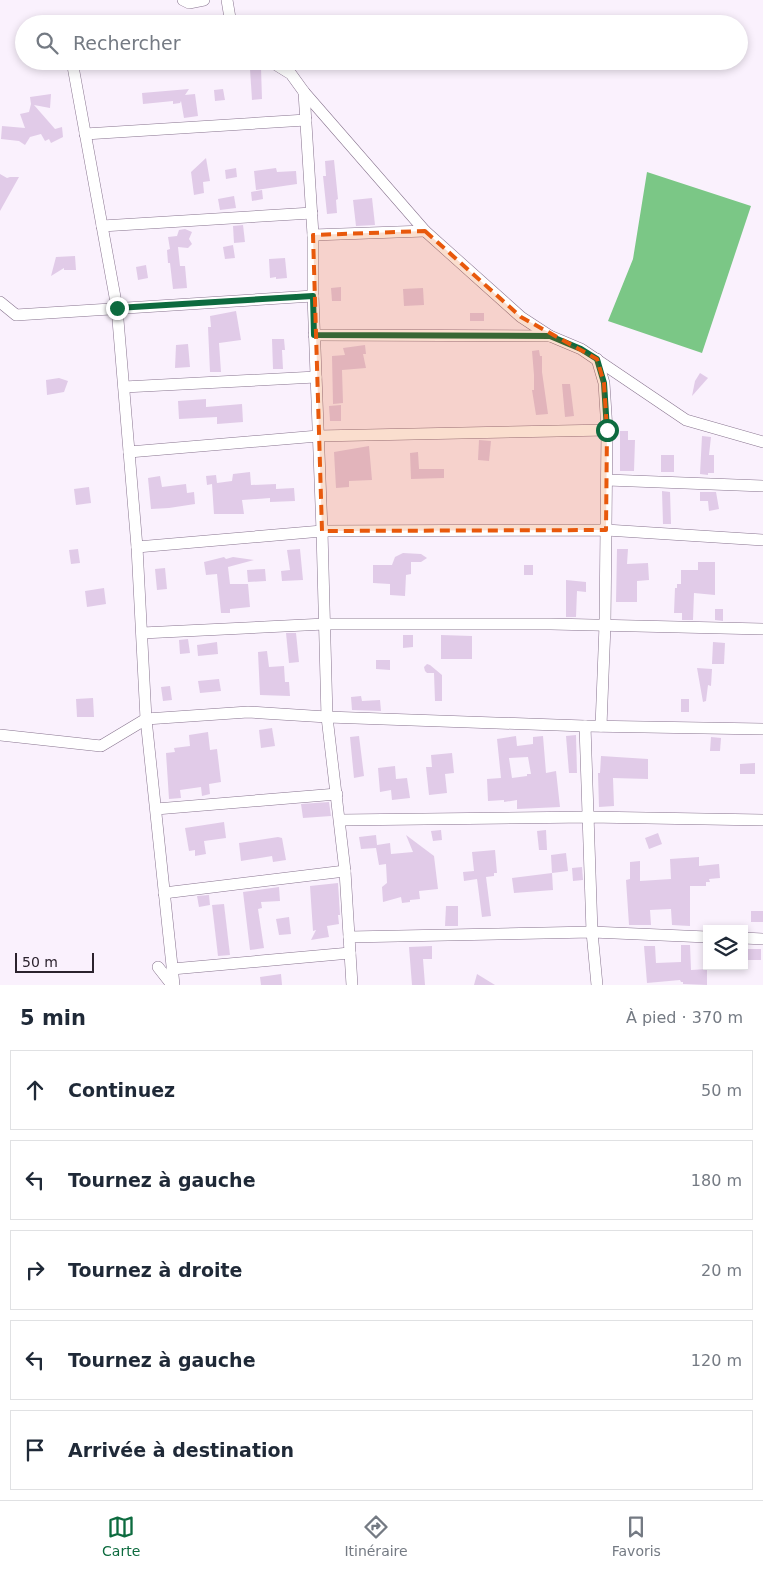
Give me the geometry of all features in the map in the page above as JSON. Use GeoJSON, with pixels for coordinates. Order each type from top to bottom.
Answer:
{"type":"FeatureCollection","features":[{"type":"Feature","properties":{"kind":"street"},"geometry":{"type":"LineString","coordinates":[[183,0],[189,3],[204,0]]}},
{"type":"Feature","properties":{"kind":"street"},"geometry":{"type":"LineString","coordinates":[[227,0],[230,15]]}},
{"type":"Feature","properties":{"kind":"street"},"geometry":{"type":"LineString","coordinates":[[74,70],[117,308],[137,547],[146,719],[173,985]]}},
{"type":"Feature","properties":{"kind":"street"},"geometry":{"type":"LineString","coordinates":[[285,70],[291,74],[304,92],[425,232],[521,317],[550,336],[581,349],[686,420],[763,442]]}},
{"type":"Feature","properties":{"kind":"street"},"geometry":{"type":"LineString","coordinates":[[304,92],[313,235],[314,335],[327,718],[345,871],[352,985]]}},
{"type":"Feature","properties":{"kind":"street"},"geometry":{"type":"LineString","coordinates":[[85,134],[306,120]]}},
{"type":"Feature","properties":{"kind":"street"},"geometry":{"type":"LineString","coordinates":[[102,226],[312,213]]}},
{"type":"Feature","properties":{"kind":"street"},"geometry":{"type":"LineString","coordinates":[[313,235],[425,232]]}},
{"type":"Feature","properties":{"kind":"street"},"geometry":{"type":"LineString","coordinates":[[0,302],[16,316],[313,296]]}},
{"type":"Feature","properties":{"kind":"street"},"geometry":{"type":"LineString","coordinates":[[314,335],[550,336]]}},
{"type":"Feature","properties":{"kind":"street"},"geometry":{"type":"LineString","coordinates":[[597,359],[604,383],[607,430],[601,726]]}},
{"type":"Feature","properties":{"kind":"street"},"geometry":{"type":"LineString","coordinates":[[124,388],[316,377]]}},
{"type":"Feature","properties":{"kind":"street"},"geometry":{"type":"LineString","coordinates":[[129,452],[318,436],[607,430]]}},
{"type":"Feature","properties":{"kind":"street"},"geometry":{"type":"LineString","coordinates":[[607,480],[763,486]]}},
{"type":"Feature","properties":{"kind":"street"},"geometry":{"type":"LineString","coordinates":[[137,547],[322,531],[606,530],[763,540]]}},
{"type":"Feature","properties":{"kind":"street"},"geometry":{"type":"LineString","coordinates":[[142,633],[325,624],[604,625],[763,629]]}},
{"type":"Feature","properties":{"kind":"street"},"geometry":{"type":"LineString","coordinates":[[0,735],[101,746],[146,719],[248,712],[327,718],[763,729]]}},
{"type":"Feature","properties":{"kind":"street"},"geometry":{"type":"LineString","coordinates":[[585,726],[592,932],[597,985]]}},
{"type":"Feature","properties":{"kind":"street"},"geometry":{"type":"LineString","coordinates":[[156,810],[337,794]]}},
{"type":"Feature","properties":{"kind":"street"},"geometry":{"type":"LineString","coordinates":[[340,820],[589,817],[763,820]]}},
{"type":"Feature","properties":{"kind":"street"},"geometry":{"type":"LineString","coordinates":[[164,893],[345,871]]}},
{"type":"Feature","properties":{"kind":"street"},"geometry":{"type":"LineString","coordinates":[[348,936],[592,932],[703,937]]}},
{"type":"Feature","properties":{"kind":"street"},"geometry":{"type":"LineString","coordinates":[[748,938],[763,939]]}},
{"type":"Feature","properties":{"kind":"street"},"geometry":{"type":"LineString","coordinates":[[172,969],[350,953]]}},
{"type":"Feature","properties":{"kind":"street"},"geometry":{"type":"LineString","coordinates":[[158,967],[173,985]]}},
{"type":"Feature","properties":{"kind":"highlighted area"},"geometry":{"type":"Polygon","coordinates":[[[425,231],[521,317],[597,359],[604,383],[607,430],[606,530],[322,531],[313,235],[425,231]]]}},
{"type":"Feature","properties":{"kind":"green space"},"geometry":{"type":"Polygon","coordinates":[[[647,172],[751,206],[702,353],[608,321],[633,259],[647,172]]]}},
{"type":"Feature","properties":{"kind":"building"},"geometry":{"type":"Polygon","coordinates":[[[250,70],[261,70],[262,99],[252,100],[250,70]]]}},
{"type":"Feature","properties":{"kind":"building"},"geometry":{"type":"Polygon","coordinates":[[[189,89],[185,95],[195,94],[198,116],[184,118],[181,101],[180,103],[173,104],[173,101],[143,104],[142,93],[189,89]]]}},
{"type":"Feature","properties":{"kind":"building"},"geometry":{"type":"Polygon","coordinates":[[[223,89],[225,100],[215,101],[214,90],[223,89]]]}},
{"type":"Feature","properties":{"kind":"building"},"geometry":{"type":"Polygon","coordinates":[[[51,94],[50,108],[34,105],[55,129],[62,127],[63,137],[51,143],[49,139],[45,141],[41,134],[30,137],[25,145],[19,141],[1,139],[2,126],[25,128],[20,114],[29,112],[30,97],[51,94]]]}},
{"type":"Feature","properties":{"kind":"building"},"geometry":{"type":"Polygon","coordinates":[[[206,158],[210,181],[203,182],[204,193],[194,195],[191,172],[206,158]]]}},
{"type":"Feature","properties":{"kind":"building"},"geometry":{"type":"Polygon","coordinates":[[[334,160],[338,199],[336,200],[337,213],[327,214],[323,176],[326,176],[325,161],[334,160]]]}},
{"type":"Feature","properties":{"kind":"building"},"geometry":{"type":"Polygon","coordinates":[[[236,168],[237,177],[226,179],[225,170],[236,168]]]}},
{"type":"Feature","properties":{"kind":"building"},"geometry":{"type":"Polygon","coordinates":[[[276,168],[277,172],[296,171],[297,184],[256,190],[254,171],[276,168]]]}},
{"type":"Feature","properties":{"kind":"building"},"geometry":{"type":"Polygon","coordinates":[[[0,174],[7,178],[19,177],[0,211],[0,174]]]}},
{"type":"Feature","properties":{"kind":"building"},"geometry":{"type":"Polygon","coordinates":[[[262,190],[263,199],[252,201],[251,192],[262,190]]]}},
{"type":"Feature","properties":{"kind":"building"},"geometry":{"type":"Polygon","coordinates":[[[234,196],[236,208],[220,210],[218,199],[234,196]]]}},
{"type":"Feature","properties":{"kind":"building"},"geometry":{"type":"Polygon","coordinates":[[[372,198],[375,225],[356,226],[353,200],[372,198]]]}},
{"type":"Feature","properties":{"kind":"building"},"geometry":{"type":"Polygon","coordinates":[[[243,225],[245,242],[234,243],[233,226],[243,225]]]}},
{"type":"Feature","properties":{"kind":"building"},"geometry":{"type":"Polygon","coordinates":[[[185,229],[192,232],[189,239],[192,244],[188,248],[178,247],[180,266],[185,266],[187,288],[173,289],[170,263],[168,263],[167,250],[170,249],[168,237],[177,236],[179,230],[185,229]]]}},
{"type":"Feature","properties":{"kind":"building"},"geometry":{"type":"Polygon","coordinates":[[[233,245],[235,258],[225,259],[223,247],[233,245]]]}},
{"type":"Feature","properties":{"kind":"building"},"geometry":{"type":"Polygon","coordinates":[[[75,256],[76,270],[64,270],[64,268],[51,276],[56,257],[75,256]]]}},
{"type":"Feature","properties":{"kind":"building"},"geometry":{"type":"Polygon","coordinates":[[[285,258],[287,278],[270,278],[269,259],[285,258]]]}},
{"type":"Feature","properties":{"kind":"building"},"geometry":{"type":"Polygon","coordinates":[[[146,265],[148,278],[138,280],[136,267],[146,265]]]}},
{"type":"Feature","properties":{"kind":"building"},"geometry":{"type":"Polygon","coordinates":[[[341,287],[341,301],[332,301],[331,288],[341,287]]]}},
{"type":"Feature","properties":{"kind":"building"},"geometry":{"type":"Polygon","coordinates":[[[423,288],[424,305],[404,306],[403,289],[423,288]]]}},
{"type":"Feature","properties":{"kind":"building"},"geometry":{"type":"Polygon","coordinates":[[[236,311],[241,340],[219,343],[221,372],[210,372],[208,327],[211,327],[210,316],[236,311]]]}},
{"type":"Feature","properties":{"kind":"building"},"geometry":{"type":"Polygon","coordinates":[[[470,313],[484,313],[484,321],[470,321],[470,313]]]}},
{"type":"Feature","properties":{"kind":"building"},"geometry":{"type":"Polygon","coordinates":[[[272,339],[284,339],[285,350],[282,350],[283,369],[273,369],[272,339]]]}},
{"type":"Feature","properties":{"kind":"building"},"geometry":{"type":"Polygon","coordinates":[[[188,344],[190,367],[175,368],[176,345],[188,344]]]}},
{"type":"Feature","properties":{"kind":"building"},"geometry":{"type":"Polygon","coordinates":[[[365,345],[366,354],[363,354],[366,368],[342,370],[343,403],[333,404],[332,356],[345,355],[343,348],[365,345]]]}},
{"type":"Feature","properties":{"kind":"building"},"geometry":{"type":"Polygon","coordinates":[[[539,350],[540,356],[542,356],[542,372],[548,414],[536,415],[532,390],[534,390],[534,375],[532,351],[539,350]]]}},
{"type":"Feature","properties":{"kind":"building"},"geometry":{"type":"Polygon","coordinates":[[[700,373],[708,378],[692,396],[695,381],[700,373]]]}},
{"type":"Feature","properties":{"kind":"building"},"geometry":{"type":"Polygon","coordinates":[[[59,378],[68,381],[64,392],[47,395],[46,380],[59,378]]]}},
{"type":"Feature","properties":{"kind":"building"},"geometry":{"type":"Polygon","coordinates":[[[562,384],[570,384],[574,416],[565,417],[562,384]]]}},
{"type":"Feature","properties":{"kind":"building"},"geometry":{"type":"Polygon","coordinates":[[[206,399],[206,407],[242,404],[243,422],[217,424],[217,417],[179,419],[178,401],[206,399]]]}},
{"type":"Feature","properties":{"kind":"building"},"geometry":{"type":"Polygon","coordinates":[[[341,405],[341,421],[330,421],[329,406],[341,405]]]}},
{"type":"Feature","properties":{"kind":"building"},"geometry":{"type":"Polygon","coordinates":[[[620,431],[628,431],[628,440],[635,440],[634,471],[620,471],[620,431]]]}},
{"type":"Feature","properties":{"kind":"building"},"geometry":{"type":"Polygon","coordinates":[[[702,436],[711,437],[709,455],[714,455],[714,473],[708,473],[708,475],[700,474],[702,436]]]}},
{"type":"Feature","properties":{"kind":"building"},"geometry":{"type":"Polygon","coordinates":[[[479,440],[491,441],[489,461],[478,460],[479,440]]]}},
{"type":"Feature","properties":{"kind":"building"},"geometry":{"type":"Polygon","coordinates":[[[369,446],[372,480],[349,481],[349,487],[336,488],[334,452],[369,446]]]}},
{"type":"Feature","properties":{"kind":"building"},"geometry":{"type":"Polygon","coordinates":[[[418,452],[419,469],[444,469],[444,478],[411,479],[410,453],[418,452]]]}},
{"type":"Feature","properties":{"kind":"building"},"geometry":{"type":"Polygon","coordinates":[[[661,455],[674,455],[674,472],[661,472],[661,455]]]}},
{"type":"Feature","properties":{"kind":"building"},"geometry":{"type":"Polygon","coordinates":[[[250,472],[251,485],[276,484],[276,489],[294,488],[295,501],[270,502],[270,498],[242,500],[244,514],[214,514],[212,484],[207,485],[206,476],[216,475],[217,483],[232,481],[233,474],[250,472]]]}},
{"type":"Feature","properties":{"kind":"building"},"geometry":{"type":"Polygon","coordinates":[[[160,476],[162,487],[186,484],[187,493],[194,492],[195,504],[151,509],[148,478],[160,476]]]}},
{"type":"Feature","properties":{"kind":"building"},"geometry":{"type":"Polygon","coordinates":[[[89,487],[91,503],[76,505],[74,489],[89,487]]]}},
{"type":"Feature","properties":{"kind":"building"},"geometry":{"type":"Polygon","coordinates":[[[662,491],[670,492],[671,524],[663,524],[662,491]]]}},
{"type":"Feature","properties":{"kind":"building"},"geometry":{"type":"Polygon","coordinates":[[[700,492],[716,492],[719,509],[709,511],[708,501],[700,501],[700,492]]]}},
{"type":"Feature","properties":{"kind":"building"},"geometry":{"type":"Polygon","coordinates":[[[78,549],[80,563],[71,564],[69,550],[78,549]]]}},
{"type":"Feature","properties":{"kind":"building"},"geometry":{"type":"Polygon","coordinates":[[[300,549],[303,580],[282,581],[281,571],[290,570],[287,550],[300,549]]]}},
{"type":"Feature","properties":{"kind":"building"},"geometry":{"type":"Polygon","coordinates":[[[617,549],[628,549],[627,564],[648,563],[649,580],[637,581],[637,602],[616,602],[617,549]]]}},
{"type":"Feature","properties":{"kind":"building"},"geometry":{"type":"Polygon","coordinates":[[[403,553],[421,554],[427,558],[421,562],[411,562],[411,574],[406,575],[405,596],[390,595],[390,584],[373,583],[373,565],[392,565],[395,557],[403,553]]]}},
{"type":"Feature","properties":{"kind":"building"},"geometry":{"type":"Polygon","coordinates":[[[224,557],[226,559],[233,557],[254,560],[228,567],[230,584],[248,584],[250,607],[230,609],[230,613],[221,613],[217,574],[206,575],[204,562],[224,557]]]}},
{"type":"Feature","properties":{"kind":"building"},"geometry":{"type":"Polygon","coordinates":[[[698,562],[715,562],[715,595],[694,593],[693,620],[682,620],[682,613],[674,613],[675,588],[677,588],[677,584],[681,584],[681,570],[698,570],[698,562]]]}},
{"type":"Feature","properties":{"kind":"building"},"geometry":{"type":"Polygon","coordinates":[[[524,565],[533,565],[533,575],[524,575],[524,565]]]}},
{"type":"Feature","properties":{"kind":"building"},"geometry":{"type":"Polygon","coordinates":[[[165,568],[167,589],[157,590],[155,569],[165,568]]]}},
{"type":"Feature","properties":{"kind":"building"},"geometry":{"type":"Polygon","coordinates":[[[265,569],[266,581],[248,582],[247,570],[265,569]]]}},
{"type":"Feature","properties":{"kind":"building"},"geometry":{"type":"Polygon","coordinates":[[[566,580],[586,582],[586,592],[577,591],[576,617],[566,617],[566,580]]]}},
{"type":"Feature","properties":{"kind":"building"},"geometry":{"type":"Polygon","coordinates":[[[104,588],[106,604],[87,607],[85,591],[104,588]]]}},
{"type":"Feature","properties":{"kind":"building"},"geometry":{"type":"Polygon","coordinates":[[[715,609],[723,609],[723,621],[715,620],[715,609]]]}},
{"type":"Feature","properties":{"kind":"building"},"geometry":{"type":"Polygon","coordinates":[[[286,633],[296,633],[299,662],[289,663],[286,633]]]}},
{"type":"Feature","properties":{"kind":"building"},"geometry":{"type":"Polygon","coordinates":[[[403,635],[413,635],[413,647],[403,648],[403,635]]]}},
{"type":"Feature","properties":{"kind":"building"},"geometry":{"type":"Polygon","coordinates":[[[441,635],[472,636],[472,659],[441,659],[441,635]]]}},
{"type":"Feature","properties":{"kind":"building"},"geometry":{"type":"Polygon","coordinates":[[[188,639],[190,653],[180,654],[179,640],[188,639]]]}},
{"type":"Feature","properties":{"kind":"building"},"geometry":{"type":"Polygon","coordinates":[[[217,642],[218,654],[198,656],[197,645],[217,642]]]}},
{"type":"Feature","properties":{"kind":"building"},"geometry":{"type":"Polygon","coordinates":[[[713,642],[725,643],[724,664],[712,664],[713,642]]]}},
{"type":"Feature","properties":{"kind":"building"},"geometry":{"type":"Polygon","coordinates":[[[267,651],[269,667],[284,666],[285,682],[289,682],[290,696],[260,695],[258,652],[267,651]]]}},
{"type":"Feature","properties":{"kind":"building"},"geometry":{"type":"Polygon","coordinates":[[[376,660],[390,660],[390,670],[376,669],[376,660]]]}},
{"type":"Feature","properties":{"kind":"building"},"geometry":{"type":"Polygon","coordinates":[[[427,664],[442,675],[442,701],[435,701],[434,673],[427,673],[425,671],[424,667],[427,664]]]}},
{"type":"Feature","properties":{"kind":"building"},"geometry":{"type":"Polygon","coordinates":[[[697,668],[712,669],[711,686],[708,685],[706,701],[703,702],[697,668]]]}},
{"type":"Feature","properties":{"kind":"building"},"geometry":{"type":"Polygon","coordinates":[[[219,679],[221,691],[200,693],[198,681],[219,679]]]}},
{"type":"Feature","properties":{"kind":"building"},"geometry":{"type":"Polygon","coordinates":[[[170,686],[172,700],[163,701],[161,687],[170,686]]]}},
{"type":"Feature","properties":{"kind":"building"},"geometry":{"type":"Polygon","coordinates":[[[361,696],[362,701],[380,700],[381,711],[352,710],[351,697],[361,696]]]}},
{"type":"Feature","properties":{"kind":"building"},"geometry":{"type":"Polygon","coordinates":[[[93,698],[94,717],[77,717],[76,699],[93,698]]]}},
{"type":"Feature","properties":{"kind":"building"},"geometry":{"type":"Polygon","coordinates":[[[681,699],[689,699],[689,712],[681,712],[681,699]]]}},
{"type":"Feature","properties":{"kind":"building"},"geometry":{"type":"Polygon","coordinates":[[[272,728],[275,746],[261,748],[259,730],[272,728]]]}},
{"type":"Feature","properties":{"kind":"building"},"geometry":{"type":"Polygon","coordinates":[[[208,732],[210,750],[217,749],[221,782],[209,784],[210,794],[202,796],[201,787],[180,790],[181,798],[169,799],[166,753],[175,752],[174,748],[190,746],[189,735],[208,732]]]}},
{"type":"Feature","properties":{"kind":"building"},"geometry":{"type":"Polygon","coordinates":[[[576,735],[577,773],[569,773],[566,736],[576,735]]]}},
{"type":"Feature","properties":{"kind":"building"},"geometry":{"type":"Polygon","coordinates":[[[359,736],[364,776],[354,778],[350,737],[359,736]]]}},
{"type":"Feature","properties":{"kind":"building"},"geometry":{"type":"Polygon","coordinates":[[[516,736],[517,746],[533,744],[533,737],[543,736],[546,773],[556,771],[560,807],[517,809],[517,800],[504,802],[504,800],[488,801],[487,779],[501,778],[497,739],[516,736]],[[528,757],[509,758],[512,778],[531,774],[528,757]]]}},
{"type":"Feature","properties":{"kind":"building"},"geometry":{"type":"Polygon","coordinates":[[[711,737],[721,738],[720,751],[710,751],[711,737]]]}},
{"type":"Feature","properties":{"kind":"building"},"geometry":{"type":"Polygon","coordinates":[[[452,753],[454,773],[445,774],[447,793],[429,795],[426,767],[432,767],[431,755],[452,753]]]}},
{"type":"Feature","properties":{"kind":"building"},"geometry":{"type":"Polygon","coordinates":[[[601,756],[648,759],[648,779],[613,778],[614,806],[599,807],[598,773],[600,773],[601,756]]]}},
{"type":"Feature","properties":{"kind":"building"},"geometry":{"type":"Polygon","coordinates":[[[755,763],[755,774],[740,774],[740,764],[755,763]]]}},
{"type":"Feature","properties":{"kind":"building"},"geometry":{"type":"Polygon","coordinates":[[[395,766],[396,779],[407,778],[410,798],[392,800],[391,790],[380,792],[378,768],[395,766]]]}},
{"type":"Feature","properties":{"kind":"building"},"geometry":{"type":"Polygon","coordinates":[[[329,802],[331,816],[303,818],[301,804],[329,802]]]}},
{"type":"Feature","properties":{"kind":"building"},"geometry":{"type":"Polygon","coordinates":[[[224,822],[226,838],[204,841],[206,854],[195,856],[195,850],[189,851],[185,828],[224,822]]]}},
{"type":"Feature","properties":{"kind":"building"},"geometry":{"type":"Polygon","coordinates":[[[441,830],[442,840],[433,841],[431,831],[441,830]]]}},
{"type":"Feature","properties":{"kind":"building"},"geometry":{"type":"Polygon","coordinates":[[[546,830],[547,850],[539,850],[537,831],[546,830]]]}},
{"type":"Feature","properties":{"kind":"building"},"geometry":{"type":"Polygon","coordinates":[[[658,833],[662,844],[649,849],[645,838],[658,833]]]}},
{"type":"Feature","properties":{"kind":"building"},"geometry":{"type":"Polygon","coordinates":[[[376,835],[377,845],[390,843],[391,854],[413,852],[406,835],[434,856],[438,889],[419,891],[420,899],[410,900],[410,902],[402,903],[401,897],[383,902],[382,887],[387,883],[386,864],[379,865],[376,848],[361,849],[359,837],[376,835]]]}},
{"type":"Feature","properties":{"kind":"building"},"geometry":{"type":"Polygon","coordinates":[[[282,838],[286,860],[273,862],[272,856],[241,861],[239,843],[282,838]]]}},
{"type":"Feature","properties":{"kind":"building"},"geometry":{"type":"Polygon","coordinates":[[[495,850],[497,873],[494,873],[494,876],[486,877],[491,916],[482,917],[477,879],[464,881],[463,872],[474,871],[472,852],[495,850]]]}},
{"type":"Feature","properties":{"kind":"building"},"geometry":{"type":"Polygon","coordinates":[[[566,853],[568,871],[552,873],[551,855],[566,853]]]}},
{"type":"Feature","properties":{"kind":"building"},"geometry":{"type":"Polygon","coordinates":[[[699,857],[699,866],[719,864],[720,878],[709,879],[710,882],[706,882],[706,886],[690,886],[690,926],[672,925],[671,909],[650,910],[651,925],[629,925],[626,880],[630,879],[630,862],[640,861],[640,881],[671,879],[670,859],[699,857]]]}},
{"type":"Feature","properties":{"kind":"building"},"geometry":{"type":"Polygon","coordinates":[[[582,867],[583,880],[573,881],[572,868],[582,867]]]}},
{"type":"Feature","properties":{"kind":"building"},"geometry":{"type":"Polygon","coordinates":[[[552,873],[553,890],[514,893],[512,878],[552,873]]]}},
{"type":"Feature","properties":{"kind":"building"},"geometry":{"type":"Polygon","coordinates":[[[338,883],[339,924],[327,926],[329,937],[311,940],[316,930],[313,931],[310,886],[338,883]]]}},
{"type":"Feature","properties":{"kind":"building"},"geometry":{"type":"Polygon","coordinates":[[[279,887],[280,901],[261,902],[262,908],[258,909],[264,948],[250,950],[243,892],[279,887]]]}},
{"type":"Feature","properties":{"kind":"building"},"geometry":{"type":"Polygon","coordinates":[[[209,895],[210,905],[199,907],[197,896],[209,895]]]}},
{"type":"Feature","properties":{"kind":"building"},"geometry":{"type":"Polygon","coordinates":[[[224,904],[230,955],[218,956],[212,905],[224,904]]]}},
{"type":"Feature","properties":{"kind":"building"},"geometry":{"type":"Polygon","coordinates":[[[446,906],[458,906],[458,926],[445,926],[446,906]]]}},
{"type":"Feature","properties":{"kind":"building"},"geometry":{"type":"Polygon","coordinates":[[[751,911],[763,911],[763,922],[751,922],[751,911]]]}},
{"type":"Feature","properties":{"kind":"building"},"geometry":{"type":"Polygon","coordinates":[[[289,917],[291,934],[279,935],[276,919],[289,917]]]}},
{"type":"Feature","properties":{"kind":"building"},"geometry":{"type":"Polygon","coordinates":[[[681,945],[690,945],[691,970],[707,970],[707,985],[683,984],[680,980],[647,983],[644,946],[655,946],[656,963],[681,962],[681,945]]]}},
{"type":"Feature","properties":{"kind":"building"},"geometry":{"type":"Polygon","coordinates":[[[432,946],[432,959],[423,959],[425,985],[412,985],[409,947],[432,946]]]}},
{"type":"Feature","properties":{"kind":"building"},"geometry":{"type":"Polygon","coordinates":[[[748,949],[761,949],[761,960],[748,960],[748,949]]]}},
{"type":"Feature","properties":{"kind":"building"},"geometry":{"type":"Polygon","coordinates":[[[281,974],[282,985],[261,985],[260,977],[281,974]]]}},
{"type":"Feature","properties":{"kind":"building"},"geometry":{"type":"Polygon","coordinates":[[[477,974],[495,985],[474,985],[477,974]]]}},
{"type":"Feature","properties":{"kind":"route"},"geometry":{"type":"LineString","coordinates":[[117,308],[313,296],[314,335],[550,336],[581,349],[597,359],[604,383],[607,430]]}}]}
